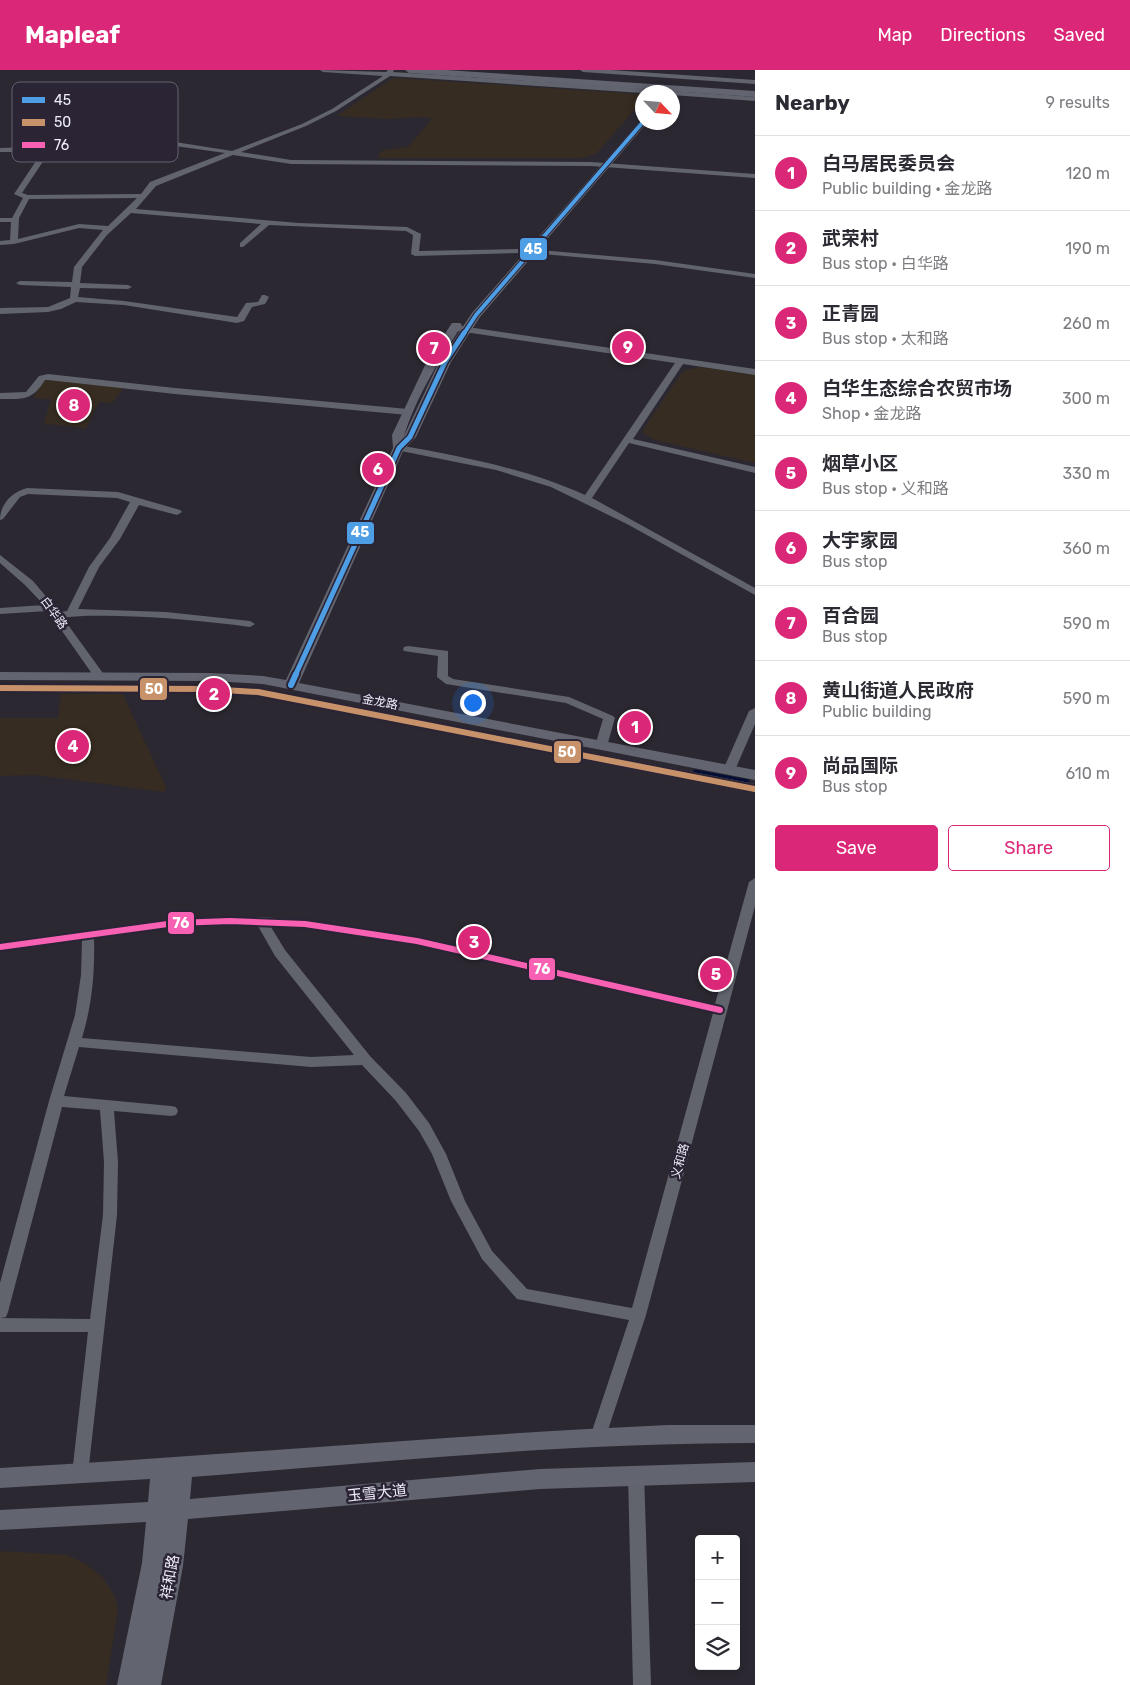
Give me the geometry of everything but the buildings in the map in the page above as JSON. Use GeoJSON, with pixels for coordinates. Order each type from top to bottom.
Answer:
{"type":"FeatureCollection","features":[{"type":"Feature","properties":{"kind":"main road"},"geometry":{"type":"LineString","coordinates":[[409,70],[635,88]]}},
{"type":"Feature","properties":{"kind":"main road"},"geometry":{"type":"LineString","coordinates":[[498,70],[755,88]]}},
{"type":"Feature","properties":{"kind":"main road"},"geometry":{"type":"LineString","coordinates":[[680,91],[755,94]]}},
{"type":"Feature","properties":{"kind":"main road"},"geometry":{"type":"LineString","coordinates":[[292,685],[399,448],[410,437],[456,344],[461,327],[476,315],[531,251],[602,165],[635,120]]}},
{"type":"Feature","properties":{"kind":"main road"},"geometry":{"type":"LineString","coordinates":[[399,448],[398,436],[433,361],[519,251],[602,165],[617,153],[636,130]]}},
{"type":"Feature","properties":{"kind":"main road","name":"金龙路"},"geometry":{"type":"LineString","coordinates":[[0,676],[99,682]]}},
{"type":"Feature","properties":{"kind":"main road","name":"金龙路"},"geometry":{"type":"LineString","coordinates":[[0,688],[228,677],[292,685],[755,775]]}},
{"type":"Feature","properties":{"kind":"main road"},"geometry":{"type":"LineString","coordinates":[[99,682],[272,694],[755,789]]}},
{"type":"Feature","properties":{"kind":"main road"},"geometry":{"type":"LineString","coordinates":[[0,1478],[172,1468],[467,1444],[598,1437],[755,1434]]}},
{"type":"Feature","properties":{"kind":"main road","name":"祥和路"},"geometry":{"type":"LineString","coordinates":[[149,1685],[172,1566],[169,1510],[172,1468]]}},
{"type":"Feature","properties":{"kind":"main road","name":"玉雪大道"},"geometry":{"type":"LineString","coordinates":[[0,1520],[169,1510],[472,1483],[636,1474],[755,1472]]}},
{"type":"Feature","properties":{"kind":"main road","name":"祥和路"},"geometry":{"type":"LineString","coordinates":[[129,1685],[148,1592],[169,1510]]}},
{"type":"Feature","properties":{"kind":"street"},"geometry":{"type":"LineString","coordinates":[[322,70],[390,72],[635,89]]}},
{"type":"Feature","properties":{"kind":"street"},"geometry":{"type":"LineString","coordinates":[[583,70],[755,82]]}},
{"type":"Feature","properties":{"kind":"street"},"geometry":{"type":"LineString","coordinates":[[74,299],[78,267],[109,228],[160,180],[325,115],[390,72]]}},
{"type":"Feature","properties":{"kind":"street"},"geometry":{"type":"LineString","coordinates":[[680,92],[755,99]]}},
{"type":"Feature","properties":{"kind":"street"},"geometry":{"type":"LineString","coordinates":[[178,143],[200,144],[236,151],[265,160],[291,162],[580,163],[755,174]]}},
{"type":"Feature","properties":{"kind":"street"},"geometry":{"type":"LineString","coordinates":[[178,145],[236,151]]}},
{"type":"Feature","properties":{"kind":"street"},"geometry":{"type":"LineString","coordinates":[[617,153],[623,158],[638,163]]}},
{"type":"Feature","properties":{"kind":"street"},"geometry":{"type":"LineString","coordinates":[[39,162],[18,194],[27,197],[143,196]]}},
{"type":"Feature","properties":{"kind":"street"},"geometry":{"type":"LineString","coordinates":[[580,163],[602,165],[638,163],[755,174]]}},
{"type":"Feature","properties":{"kind":"street"},"geometry":{"type":"LineString","coordinates":[[5,244],[14,220],[27,197]]}},
{"type":"Feature","properties":{"kind":"street"},"geometry":{"type":"LineString","coordinates":[[129,211],[268,222],[410,230],[417,234],[415,254],[519,251]]}},
{"type":"Feature","properties":{"kind":"street"},"geometry":{"type":"LineString","coordinates":[[0,220],[14,220]]}},
{"type":"Feature","properties":{"kind":"street"},"geometry":{"type":"LineString","coordinates":[[243,245],[268,222]]}},
{"type":"Feature","properties":{"kind":"street"},"geometry":{"type":"LineString","coordinates":[[5,244],[80,226],[109,228]]}},
{"type":"Feature","properties":{"kind":"street"},"geometry":{"type":"LineString","coordinates":[[531,251],[646,261],[755,276]]}},
{"type":"Feature","properties":{"kind":"street"},"geometry":{"type":"LineString","coordinates":[[20,283],[128,287]]}},
{"type":"Feature","properties":{"kind":"street"},"geometry":{"type":"LineString","coordinates":[[0,311],[50,309],[66,304],[74,299],[124,303],[237,320],[241,319],[249,305],[261,304],[265,297]]}},
{"type":"Feature","properties":{"kind":"street"},"geometry":{"type":"LineString","coordinates":[[476,315],[495,332]]}},
{"type":"Feature","properties":{"kind":"street"},"geometry":{"type":"LineString","coordinates":[[461,327],[755,370]]}},
{"type":"Feature","properties":{"kind":"street"},"geometry":{"type":"LineString","coordinates":[[456,344],[473,336],[495,332],[681,361],[755,370]]}},
{"type":"Feature","properties":{"kind":"street"},"geometry":{"type":"LineString","coordinates":[[586,500],[681,361]]}},
{"type":"Feature","properties":{"kind":"street"},"geometry":{"type":"LineString","coordinates":[[0,396],[29,395],[34,392],[42,378],[48,377],[181,392],[408,412]]}},
{"type":"Feature","properties":{"kind":"street"},"geometry":{"type":"LineString","coordinates":[[628,440],[755,470]]}},
{"type":"Feature","properties":{"kind":"street"},"geometry":{"type":"LineString","coordinates":[[399,448],[504,470],[553,485],[586,500],[755,592]]}},
{"type":"Feature","properties":{"kind":"street"},"geometry":{"type":"LineString","coordinates":[[0,516],[16,495],[24,491],[112,494],[177,512]]}},
{"type":"Feature","properties":{"kind":"street"},"geometry":{"type":"LineString","coordinates":[[71,613],[94,567],[115,539],[136,501]]}},
{"type":"Feature","properties":{"kind":"street","name":"白华路"},"geometry":{"type":"LineString","coordinates":[[0,558],[29,583],[54,612],[99,682]]}},
{"type":"Feature","properties":{"kind":"street"},"geometry":{"type":"LineString","coordinates":[[0,610],[164,614],[250,624]]}},
{"type":"Feature","properties":{"kind":"street"},"geometry":{"type":"LineString","coordinates":[[408,649],[444,653],[442,664],[443,677],[450,682],[569,700],[609,718],[601,746]]}},
{"type":"Feature","properties":{"kind":"street"},"geometry":{"type":"LineString","coordinates":[[728,770],[755,711]]}},
{"type":"Feature","properties":{"kind":"street","name":"义和路"},"geometry":{"type":"LineString","coordinates":[[598,1437],[638,1315],[755,882]]}},
{"type":"Feature","properties":{"kind":"street"},"geometry":{"type":"LineString","coordinates":[[0,947],[175,923],[261,921],[316,925],[389,936],[720,1010]]}},
{"type":"Feature","properties":{"kind":"street"},"geometry":{"type":"LineString","coordinates":[[261,921],[280,953],[365,1060],[424,1127],[440,1154],[458,1201],[487,1255],[522,1295],[638,1315]]}},
{"type":"Feature","properties":{"kind":"street"},"geometry":{"type":"LineString","coordinates":[[0,1312],[56,1101],[74,1042],[87,986],[88,934]]}},
{"type":"Feature","properties":{"kind":"street"},"geometry":{"type":"LineString","coordinates":[[74,1042],[311,1062],[365,1060]]}},
{"type":"Feature","properties":{"kind":"street"},"geometry":{"type":"LineString","coordinates":[[56,1101],[171,1111]]}},
{"type":"Feature","properties":{"kind":"street"},"geometry":{"type":"LineString","coordinates":[[80,1474],[110,1215],[111,1162],[107,1106]]}},
{"type":"Feature","properties":{"kind":"street"},"geometry":{"type":"LineString","coordinates":[[0,1325],[97,1326]]}},
{"type":"Feature","properties":{"kind":"street"},"geometry":{"type":"LineString","coordinates":[[636,1474],[642,1685]]}},
{"type":"Feature","properties":{"kind":"shaded area"},"geometry":{"type":"Polygon","coordinates":[[[393,78],[635,94],[635,109],[596,154],[583,158],[378,158],[384,150],[408,147],[432,119],[420,117],[388,119],[337,116],[393,78]]]}},
{"type":"Feature","properties":{"kind":"shaded area"},"geometry":{"type":"Polygon","coordinates":[[[700,367],[755,375],[755,463],[655,440],[645,434],[643,430],[681,374],[686,370],[700,367]]]}},
{"type":"Feature","properties":{"kind":"shaded area"},"geometry":{"type":"Polygon","coordinates":[[[44,379],[125,386],[112,403],[99,402],[86,428],[44,424],[51,399],[33,398],[44,379]]]}},
{"type":"Feature","properties":{"kind":"shaded area"},"geometry":{"type":"Polygon","coordinates":[[[122,693],[166,787],[164,792],[36,775],[0,776],[0,718],[58,718],[61,694],[122,693]]]}},
{"type":"Feature","properties":{"kind":"shaded area"},"geometry":{"type":"Polygon","coordinates":[[[0,1551],[67,1555],[86,1564],[103,1578],[115,1597],[118,1609],[106,1685],[0,1685],[0,1551]]]}},
{"type":"Feature","properties":{"kind":"waterway"},"geometry":{"type":"LineString","coordinates":[[695,771],[748,781]]}},
{"type":"Feature","properties":{"kind":"transit line","name":"45"},"geometry":{"type":"LineString","coordinates":[[291,685],[399,448],[410,437],[445,362],[476,315],[636,130]]}},
{"type":"Feature","properties":{"kind":"transit line","name":"50"},"geometry":{"type":"LineString","coordinates":[[0,688],[207,689],[258,692],[755,789]]}},
{"type":"Feature","properties":{"kind":"transit line","name":"76"},"geometry":{"type":"LineString","coordinates":[[0,947],[175,923],[230,921],[305,924],[417,941],[720,1010]]}},
{"type":"Feature","properties":{"kind":"place","name":"尚品国际"},"geometry":{"type":"Point","coordinates":[628,347]}},
{"type":"Feature","properties":{"kind":"place","name":"百合园"},"geometry":{"type":"Point","coordinates":[434,348]}},
{"type":"Feature","properties":{"kind":"place","name":"黄山街道人民政府"},"geometry":{"type":"Point","coordinates":[74,405]}},
{"type":"Feature","properties":{"kind":"place","name":"大宇家园"},"geometry":{"type":"Point","coordinates":[378,469]}},
{"type":"Feature","properties":{"kind":"place","name":"武荣村"},"geometry":{"type":"Point","coordinates":[214,694]}},
{"type":"Feature","properties":{"kind":"place","name":"白马居民委员会"},"geometry":{"type":"Point","coordinates":[635,727]}},
{"type":"Feature","properties":{"kind":"place","name":"白华生态综合农贸市场"},"geometry":{"type":"Point","coordinates":[73,746]}},
{"type":"Feature","properties":{"kind":"place","name":"正青园"},"geometry":{"type":"Point","coordinates":[474,942]}},
{"type":"Feature","properties":{"kind":"place","name":"烟草小区"},"geometry":{"type":"Point","coordinates":[716,974]}}]}
